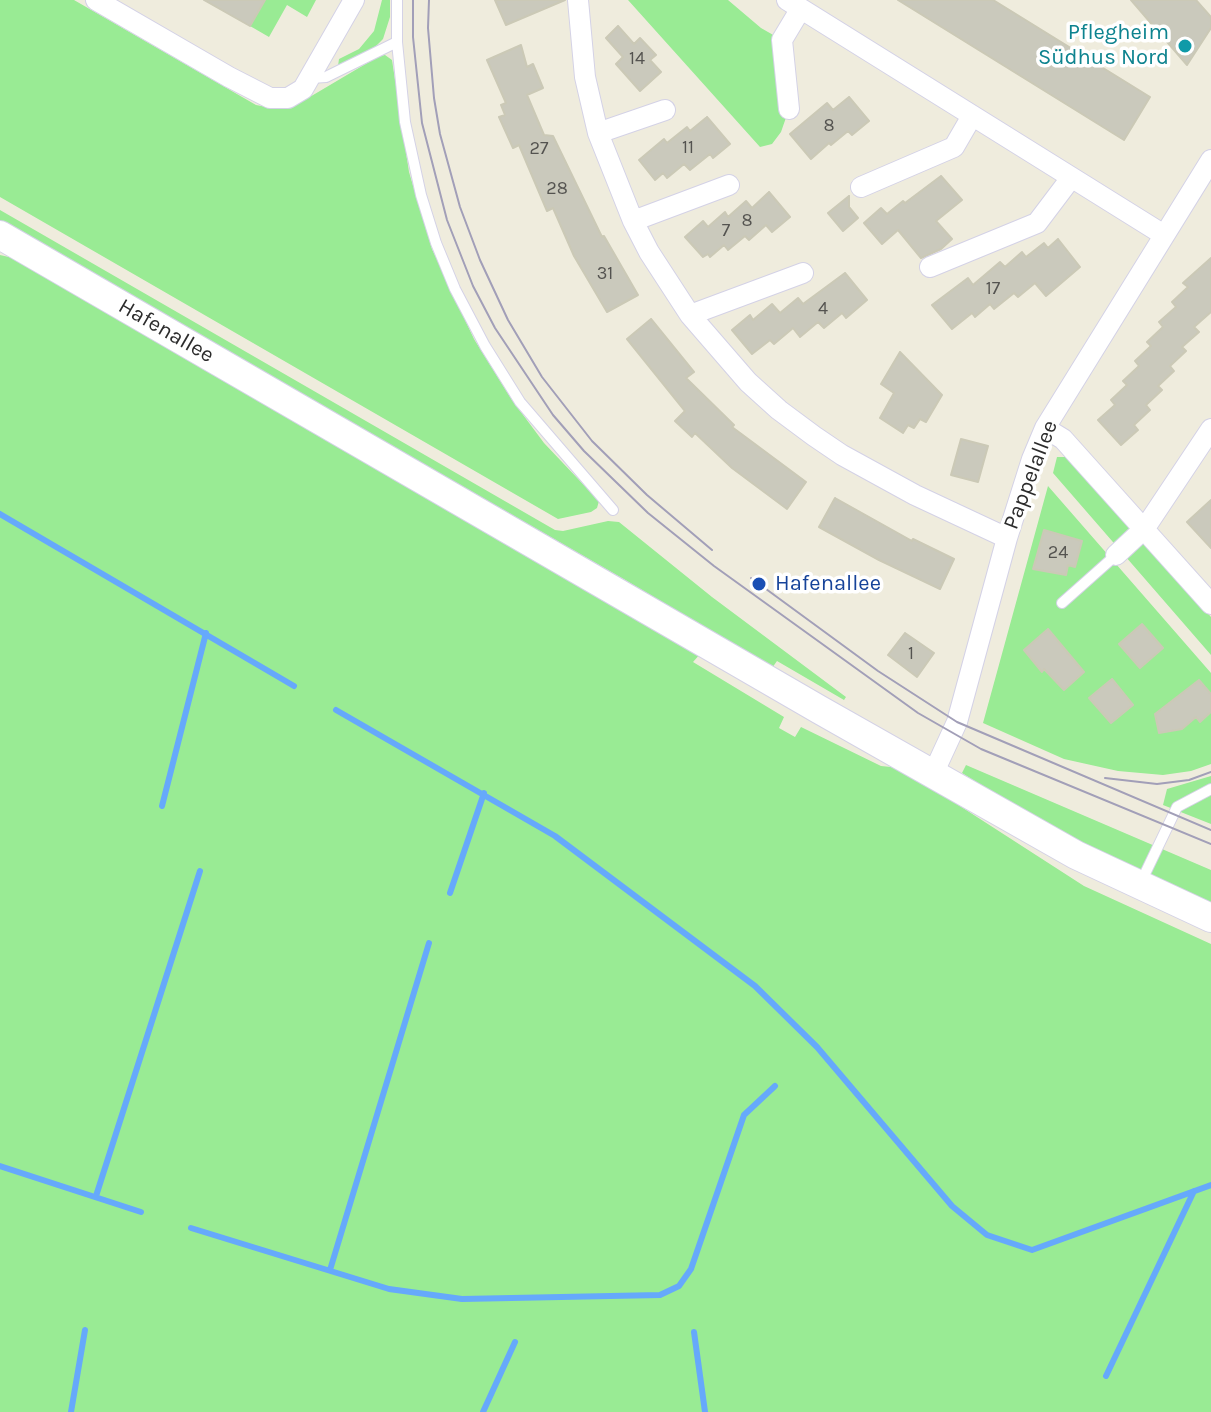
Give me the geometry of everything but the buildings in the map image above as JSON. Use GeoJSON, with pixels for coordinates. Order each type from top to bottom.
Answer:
{"type":"FeatureCollection","features":[{"type":"Feature","properties":{"kind":"street"},"geometry":{"type":"LineString","coordinates":[[96,0],[269,98],[288,98],[303,89],[354,0]]}},
{"type":"Feature","properties":{"kind":"street"},"geometry":{"type":"LineString","coordinates":[[578,0],[585,77],[598,133],[633,221],[690,315],[748,382],[814,436],[915,495],[1007,538]]}},
{"type":"Feature","properties":{"kind":"street"},"geometry":{"type":"LineString","coordinates":[[789,109],[782,40],[794,5],[1164,235]]}},
{"type":"Feature","properties":{"kind":"street"},"geometry":{"type":"LineString","coordinates":[[598,133],[665,110]]}},
{"type":"Feature","properties":{"kind":"street"},"geometry":{"type":"LineString","coordinates":[[861,187],[954,147],[972,116]]}},
{"type":"Feature","properties":{"kind":"street","name":"Pappelallee"},"geometry":{"type":"LineString","coordinates":[[933,774],[957,722],[1007,538],[1045,428],[1211,160]]}},
{"type":"Feature","properties":{"kind":"street"},"geometry":{"type":"LineString","coordinates":[[930,267],[1037,223],[1071,178]]}},
{"type":"Feature","properties":{"kind":"street"},"geometry":{"type":"LineString","coordinates":[[633,221],[729,185]]}},
{"type":"Feature","properties":{"kind":"street","name":"Hafenallee"},"geometry":{"type":"LineString","coordinates":[[0,235],[1076,855],[1211,918]]}},
{"type":"Feature","properties":{"kind":"street"},"geometry":{"type":"LineString","coordinates":[[690,315],[803,273]]}},
{"type":"Feature","properties":{"kind":"street"},"geometry":{"type":"LineString","coordinates":[[1045,428],[1063,439],[1211,604]]}},
{"type":"Feature","properties":{"kind":"street"},"geometry":{"type":"LineString","coordinates":[[1116,555],[1145,528],[1211,429]]}},
{"type":"Feature","properties":{"kind":"lane"},"geometry":{"type":"LineString","coordinates":[[397,0],[397,42],[405,122],[421,195],[455,289],[485,346],[520,402],[613,510]]}},
{"type":"Feature","properties":{"kind":"lane"},"geometry":{"type":"LineString","coordinates":[[311,78],[326,77],[397,42]]}},
{"type":"Feature","properties":{"kind":"lane"},"geometry":{"type":"LineString","coordinates":[[1062,603],[1116,555]]}},
{"type":"Feature","properties":{"kind":"lane"},"geometry":{"type":"LineString","coordinates":[[1139,885],[1177,807],[1211,789]]}},
{"type":"Feature","properties":{"kind":"green space"},"geometry":{"type":"Polygon","coordinates":[[[0,0],[74,0],[256,105],[277,109],[303,101],[379,56],[385,55],[392,60],[409,172],[432,249],[474,339],[512,400],[544,443],[599,501],[597,508],[558,519],[0,197],[0,0]]]}},
{"type":"Feature","properties":{"kind":"green space"},"geometry":{"type":"Polygon","coordinates":[[[265,0],[316,0],[307,17],[287,5],[269,37],[250,26],[265,0]]]}},
{"type":"Feature","properties":{"kind":"green space"},"geometry":{"type":"Polygon","coordinates":[[[382,0],[390,0],[390,17],[383,39],[374,48],[338,66],[339,59],[359,49],[374,31],[382,0]]]}},
{"type":"Feature","properties":{"kind":"green space"},"geometry":{"type":"Polygon","coordinates":[[[628,0],[728,0],[761,28],[782,40],[789,109],[781,132],[772,144],[760,147],[628,0]]]}},
{"type":"Feature","properties":{"kind":"green space"},"geometry":{"type":"Polygon","coordinates":[[[0,210],[555,530],[619,522],[712,597],[846,697],[844,700],[777,661],[772,668],[627,581],[0,220],[0,210]]]}},
{"type":"Feature","properties":{"kind":"green space"},"geometry":{"type":"Polygon","coordinates":[[[0,255],[22,260],[701,653],[693,662],[784,717],[779,728],[795,737],[801,727],[881,766],[901,768],[1084,886],[1211,944],[1211,1412],[0,1412],[0,255]]]}},
{"type":"Feature","properties":{"kind":"green space"},"geometry":{"type":"Polygon","coordinates":[[[1057,457],[1068,457],[1077,464],[1211,617],[1211,655],[1053,473],[1057,457]]]}},
{"type":"Feature","properties":{"kind":"green space"},"geometry":{"type":"Polygon","coordinates":[[[1048,486],[1211,673],[1211,764],[1163,775],[1118,771],[1064,759],[983,723],[1048,486]]]}},
{"type":"Feature","properties":{"kind":"green space"},"geometry":{"type":"Polygon","coordinates":[[[966,765],[1211,870],[1211,903],[1113,859],[1032,817],[962,773],[966,765]]]}},
{"type":"Feature","properties":{"kind":"green space"},"geometry":{"type":"Polygon","coordinates":[[[1211,776],[1211,824],[1163,805],[1167,789],[1211,776]]]}},
{"type":"Feature","properties":{"kind":"waterway"},"geometry":{"type":"LineString","coordinates":[[0,514],[294,686]]}},
{"type":"Feature","properties":{"kind":"waterway"},"geometry":{"type":"LineString","coordinates":[[162,806],[206,633]]}},
{"type":"Feature","properties":{"kind":"waterway"},"geometry":{"type":"LineString","coordinates":[[336,710],[555,836],[755,986],[817,1047],[952,1206],[987,1235],[1032,1250],[1211,1185]]}},
{"type":"Feature","properties":{"kind":"waterway"},"geometry":{"type":"LineString","coordinates":[[450,893],[484,793]]}},
{"type":"Feature","properties":{"kind":"waterway"},"geometry":{"type":"LineString","coordinates":[[96,1196],[200,871]]}},
{"type":"Feature","properties":{"kind":"waterway"},"geometry":{"type":"LineString","coordinates":[[330,1270],[429,943]]}},
{"type":"Feature","properties":{"kind":"waterway"},"geometry":{"type":"LineString","coordinates":[[191,1228],[389,1289],[462,1299],[660,1295],[679,1286],[691,1269],[744,1115],[775,1086]]}},
{"type":"Feature","properties":{"kind":"waterway"},"geometry":{"type":"LineString","coordinates":[[0,1166],[141,1212]]}},
{"type":"Feature","properties":{"kind":"waterway"},"geometry":{"type":"LineString","coordinates":[[1106,1376],[1194,1191]]}},
{"type":"Feature","properties":{"kind":"waterway"},"geometry":{"type":"LineString","coordinates":[[71,1412],[85,1330]]}},
{"type":"Feature","properties":{"kind":"waterway"},"geometry":{"type":"LineString","coordinates":[[694,1332],[705,1412]]}},
{"type":"Feature","properties":{"kind":"waterway"},"geometry":{"type":"LineString","coordinates":[[483,1412],[515,1342]]}},
{"type":"Feature","properties":{"kind":"tram line"},"geometry":{"type":"LineString","coordinates":[[413,0],[413,37],[422,123],[447,220],[473,286],[495,328],[553,415],[584,451],[648,513],[714,566],[918,713],[981,749],[1211,844]]}},
{"type":"Feature","properties":{"kind":"tram line"},"geometry":{"type":"LineString","coordinates":[[429,0],[428,28],[440,134],[460,207],[508,320],[542,377],[592,441],[647,495],[712,550]]}},
{"type":"Feature","properties":{"kind":"tram line"},"geometry":{"type":"LineString","coordinates":[[751,578],[878,671],[957,722],[1211,830]]}},
{"type":"Feature","properties":{"kind":"tram line"},"geometry":{"type":"LineString","coordinates":[[1105,778],[1157,784],[1189,780],[1211,772]]}},
{"type":"Feature","properties":{"kind":"place","name":"Pflegheim Südhus Nord"},"geometry":{"type":"Point","coordinates":[1185,46]}},
{"type":"Feature","properties":{"kind":"place","name":"Hafenallee"},"geometry":{"type":"Point","coordinates":[759,584]}}]}
